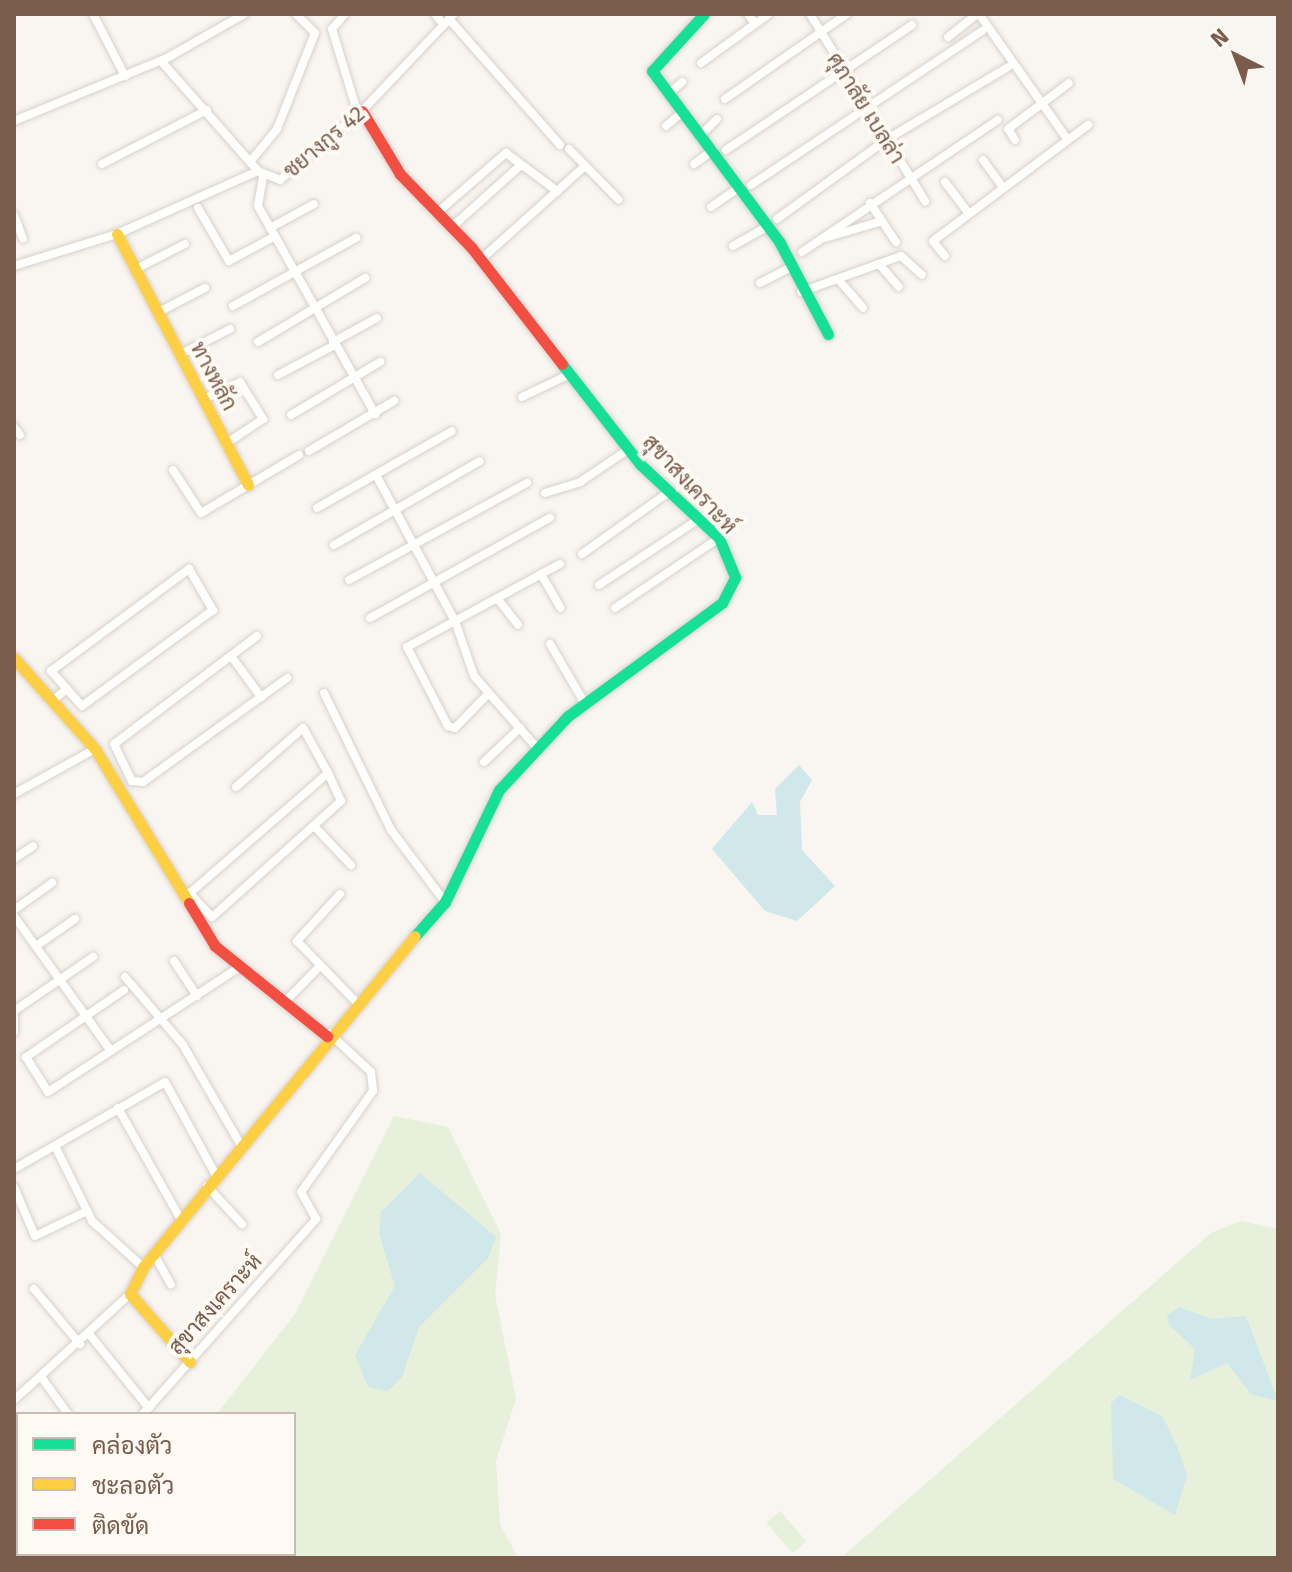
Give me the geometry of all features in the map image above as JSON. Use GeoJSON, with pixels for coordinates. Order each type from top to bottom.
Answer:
{"type":"FeatureCollection","features":[{"type":"Feature","properties":{"kind":"street"},"geometry":{"type":"LineString","coordinates":[[93,14],[125,76]]}},
{"type":"Feature","properties":{"kind":"street"},"geometry":{"type":"LineString","coordinates":[[14,121],[161,61],[244,14]]}},
{"type":"Feature","properties":{"kind":"street"},"geometry":{"type":"LineString","coordinates":[[250,162],[277,129],[315,33],[296,14]]}},
{"type":"Feature","properties":{"kind":"street"},"geometry":{"type":"LineString","coordinates":[[345,14],[332,29],[347,96],[360,112]]}},
{"type":"Feature","properties":{"kind":"street"},"geometry":{"type":"LineString","coordinates":[[435,14],[449,19],[564,147],[619,200]]}},
{"type":"Feature","properties":{"kind":"street"},"geometry":{"type":"LineString","coordinates":[[704,14],[652,71],[702,134],[720,150],[772,222],[800,292],[828,334]]}},
{"type":"Feature","properties":{"kind":"street"},"geometry":{"type":"LineString","coordinates":[[748,14],[755,24]]}},
{"type":"Feature","properties":{"kind":"street"},"geometry":{"type":"LineString","coordinates":[[701,63],[769,14]]}},
{"type":"Feature","properties":{"kind":"street","name":"ศุภาลัย เบลล่า"},"geometry":{"type":"LineString","coordinates":[[810,14],[840,69],[925,201]]}},
{"type":"Feature","properties":{"kind":"street"},"geometry":{"type":"LineString","coordinates":[[725,99],[847,14]]}},
{"type":"Feature","properties":{"kind":"street"},"geometry":{"type":"LineString","coordinates":[[948,37],[978,14],[1068,140]]}},
{"type":"Feature","properties":{"kind":"street","name":"ชยางกูร 42"},"geometry":{"type":"LineString","coordinates":[[161,61],[260,174],[288,176],[360,112],[449,19]]}},
{"type":"Feature","properties":{"kind":"street"},"geometry":{"type":"LineString","coordinates":[[694,164],[912,25]]}},
{"type":"Feature","properties":{"kind":"street"},"geometry":{"type":"LineString","coordinates":[[711,207],[863,105],[982,31]]}},
{"type":"Feature","properties":{"kind":"street"},"geometry":{"type":"LineString","coordinates":[[733,246],[772,222],[886,140],[1008,67]]}},
{"type":"Feature","properties":{"kind":"street"},"geometry":{"type":"LineString","coordinates":[[671,92],[682,82]]}},
{"type":"Feature","properties":{"kind":"street"},"geometry":{"type":"LineString","coordinates":[[1015,140],[1008,129],[1069,83]]}},
{"type":"Feature","properties":{"kind":"street"},"geometry":{"type":"LineString","coordinates":[[102,164],[207,110]]}},
{"type":"Feature","properties":{"kind":"street"},"geometry":{"type":"LineString","coordinates":[[666,126],[685,111]]}},
{"type":"Feature","properties":{"kind":"street","name":"สุขาสงเคราะห์"},"geometry":{"type":"LineString","coordinates":[[130,1294],[143,1267],[239,1142],[328,1034],[445,902],[499,790],[584,702],[729,595],[734,566],[719,538],[629,449],[453,226],[397,170],[360,112]]}},
{"type":"Feature","properties":{"kind":"street"},"geometry":{"type":"LineString","coordinates":[[702,134],[717,119]]}},
{"type":"Feature","properties":{"kind":"street"},"geometry":{"type":"LineString","coordinates":[[802,252],[908,175],[998,120]]}},
{"type":"Feature","properties":{"kind":"street"},"geometry":{"type":"LineString","coordinates":[[945,256],[933,241],[1088,125]]}},
{"type":"Feature","properties":{"kind":"street"},"geometry":{"type":"LineString","coordinates":[[439,211],[506,153],[557,191]]}},
{"type":"Feature","properties":{"kind":"street"},"geometry":{"type":"LineString","coordinates":[[983,160],[1003,188]]}},
{"type":"Feature","properties":{"kind":"street"},"geometry":{"type":"LineString","coordinates":[[453,226],[521,165]]}},
{"type":"Feature","properties":{"kind":"street"},"geometry":{"type":"LineString","coordinates":[[487,254],[585,166]]}},
{"type":"Feature","properties":{"kind":"street"},"geometry":{"type":"LineString","coordinates":[[14,266],[117,234],[260,174],[257,198],[273,232],[319,306],[333,344],[375,414]]}},
{"type":"Feature","properties":{"kind":"street"},"geometry":{"type":"LineString","coordinates":[[945,182],[969,214]]}},
{"type":"Feature","properties":{"kind":"street"},"geometry":{"type":"LineString","coordinates":[[457,195],[470,211]]}},
{"type":"Feature","properties":{"kind":"street"},"geometry":{"type":"LineString","coordinates":[[870,203],[896,242]]}},
{"type":"Feature","properties":{"kind":"street"},"geometry":{"type":"LineString","coordinates":[[198,208],[229,261],[314,204]]}},
{"type":"Feature","properties":{"kind":"street"},"geometry":{"type":"LineString","coordinates":[[14,215],[23,238]]}},
{"type":"Feature","properties":{"kind":"street"},"geometry":{"type":"LineString","coordinates":[[818,241],[882,221]]}},
{"type":"Feature","properties":{"kind":"street","name":"ทางหลัก"},"geometry":{"type":"LineString","coordinates":[[117,234],[248,485]]}},
{"type":"Feature","properties":{"kind":"street"},"geometry":{"type":"LineString","coordinates":[[233,306],[356,238]]}},
{"type":"Feature","properties":{"kind":"street"},"geometry":{"type":"LineString","coordinates":[[136,269],[185,244]]}},
{"type":"Feature","properties":{"kind":"street"},"geometry":{"type":"LineString","coordinates":[[800,292],[901,256],[922,275]]}},
{"type":"Feature","properties":{"kind":"street"},"geometry":{"type":"LineString","coordinates":[[879,264],[899,287]]}},
{"type":"Feature","properties":{"kind":"street"},"geometry":{"type":"LineString","coordinates":[[760,283],[792,267]]}},
{"type":"Feature","properties":{"kind":"street"},"geometry":{"type":"LineString","coordinates":[[258,342],[365,278]]}},
{"type":"Feature","properties":{"kind":"street"},"geometry":{"type":"LineString","coordinates":[[838,279],[863,308]]}},
{"type":"Feature","properties":{"kind":"street"},"geometry":{"type":"LineString","coordinates":[[159,312],[205,288]]}},
{"type":"Feature","properties":{"kind":"street"},"geometry":{"type":"LineString","coordinates":[[278,375],[377,318]]}},
{"type":"Feature","properties":{"kind":"street"},"geometry":{"type":"LineString","coordinates":[[181,354],[230,329]]}},
{"type":"Feature","properties":{"kind":"street"},"geometry":{"type":"LineString","coordinates":[[291,415],[380,362]]}},
{"type":"Feature","properties":{"kind":"street"},"geometry":{"type":"LineString","coordinates":[[522,397],[572,373]]}},
{"type":"Feature","properties":{"kind":"street"},"geometry":{"type":"LineString","coordinates":[[204,399],[240,382],[262,424],[227,443]]}},
{"type":"Feature","properties":{"kind":"street"},"geometry":{"type":"LineString","coordinates":[[309,451],[394,401]]}},
{"type":"Feature","properties":{"kind":"street"},"geometry":{"type":"LineString","coordinates":[[14,427],[20,435]]}},
{"type":"Feature","properties":{"kind":"street"},"geometry":{"type":"LineString","coordinates":[[317,508],[452,431]]}},
{"type":"Feature","properties":{"kind":"street"},"geometry":{"type":"LineString","coordinates":[[545,493],[580,482],[629,449]]}},
{"type":"Feature","properties":{"kind":"street"},"geometry":{"type":"LineString","coordinates":[[173,470],[199,513],[299,455]]}},
{"type":"Feature","properties":{"kind":"street"},"geometry":{"type":"LineString","coordinates":[[334,545],[480,461]]}},
{"type":"Feature","properties":{"kind":"street"},"geometry":{"type":"LineString","coordinates":[[376,475],[455,621],[487,695],[538,749]]}},
{"type":"Feature","properties":{"kind":"street"},"geometry":{"type":"LineString","coordinates":[[349,580],[527,483]]}},
{"type":"Feature","properties":{"kind":"street"},"geometry":{"type":"LineString","coordinates":[[582,554],[670,491]]}},
{"type":"Feature","properties":{"kind":"street"},"geometry":{"type":"LineString","coordinates":[[370,618],[550,518]]}},
{"type":"Feature","properties":{"kind":"street"},"geometry":{"type":"LineString","coordinates":[[599,585],[699,519]]}},
{"type":"Feature","properties":{"kind":"street"},"geometry":{"type":"LineString","coordinates":[[615,608],[719,538]]}},
{"type":"Feature","properties":{"kind":"street"},"geometry":{"type":"LineString","coordinates":[[487,695],[455,728],[448,726],[407,647],[560,564]]}},
{"type":"Feature","properties":{"kind":"street"},"geometry":{"type":"LineString","coordinates":[[189,569],[213,610],[82,706],[67,689],[51,671],[189,569]]}},
{"type":"Feature","properties":{"kind":"street"},"geometry":{"type":"LineString","coordinates":[[541,574],[561,608]]}},
{"type":"Feature","properties":{"kind":"street"},"geometry":{"type":"LineString","coordinates":[[497,598],[518,625]]}},
{"type":"Feature","properties":{"kind":"street"},"geometry":{"type":"LineString","coordinates":[[257,636],[114,744],[125,770],[143,782],[287,678]]}},
{"type":"Feature","properties":{"kind":"street"},"geometry":{"type":"LineString","coordinates":[[550,644],[584,702]]}},
{"type":"Feature","properties":{"kind":"street"},"geometry":{"type":"LineString","coordinates":[[231,656],[261,697]]}},
{"type":"Feature","properties":{"kind":"street"},"geometry":{"type":"LineString","coordinates":[[14,658],[57,697],[95,749],[237,969],[328,1034]]}},
{"type":"Feature","properties":{"kind":"street"},"geometry":{"type":"LineString","coordinates":[[57,697],[67,689]]}},
{"type":"Feature","properties":{"kind":"street"},"geometry":{"type":"LineString","coordinates":[[324,693],[391,830],[445,902]]}},
{"type":"Feature","properties":{"kind":"street"},"geometry":{"type":"LineString","coordinates":[[236,787],[303,728],[328,773],[341,801],[212,917],[198,910],[190,893],[328,773]]}},
{"type":"Feature","properties":{"kind":"street"},"geometry":{"type":"LineString","coordinates":[[484,762],[520,728]]}},
{"type":"Feature","properties":{"kind":"street"},"geometry":{"type":"LineString","coordinates":[[14,794],[95,749]]}},
{"type":"Feature","properties":{"kind":"street"},"geometry":{"type":"LineString","coordinates":[[113,778],[125,770]]}},
{"type":"Feature","properties":{"kind":"street"},"geometry":{"type":"LineString","coordinates":[[314,826],[351,865]]}},
{"type":"Feature","properties":{"kind":"street"},"geometry":{"type":"LineString","coordinates":[[14,859],[33,846]]}},
{"type":"Feature","properties":{"kind":"street"},"geometry":{"type":"LineString","coordinates":[[52,883],[14,916],[39,944],[111,1051]]}},
{"type":"Feature","properties":{"kind":"street"},"geometry":{"type":"LineString","coordinates":[[340,894],[297,941],[357,1003]]}},
{"type":"Feature","properties":{"kind":"street"},"geometry":{"type":"LineString","coordinates":[[39,944],[75,919]]}},
{"type":"Feature","properties":{"kind":"street"},"geometry":{"type":"LineString","coordinates":[[14,1032],[14,1013],[93,957]]}},
{"type":"Feature","properties":{"kind":"street"},"geometry":{"type":"LineString","coordinates":[[174,961],[197,996]]}},
{"type":"Feature","properties":{"kind":"street"},"geometry":{"type":"LineString","coordinates":[[284,1003],[319,967]]}},
{"type":"Feature","properties":{"kind":"street"},"geometry":{"type":"LineString","coordinates":[[124,990],[29,1054],[33,1070],[52,1092],[237,969]]}},
{"type":"Feature","properties":{"kind":"street"},"geometry":{"type":"LineString","coordinates":[[125,977],[161,1021],[239,1142]]}},
{"type":"Feature","properties":{"kind":"street","name":"สุขาสงเคราะห์"},"geometry":{"type":"LineString","coordinates":[[146,1411],[316,1219],[301,1192],[373,1091],[371,1072],[328,1034]]}},
{"type":"Feature","properties":{"kind":"street"},"geometry":{"type":"LineString","coordinates":[[14,1169],[165,1082],[216,1175]]}},
{"type":"Feature","properties":{"kind":"street"},"geometry":{"type":"LineString","coordinates":[[118,1108],[181,1220]]}},
{"type":"Feature","properties":{"kind":"street"},"geometry":{"type":"LineString","coordinates":[[55,1146],[87,1211],[143,1267]]}},
{"type":"Feature","properties":{"kind":"street"},"geometry":{"type":"LineString","coordinates":[[207,1186],[242,1224]]}},
{"type":"Feature","properties":{"kind":"street"},"geometry":{"type":"LineString","coordinates":[[14,1187],[35,1236],[87,1211]]}},
{"type":"Feature","properties":{"kind":"street"},"geometry":{"type":"LineString","coordinates":[[154,1254],[171,1285]]}},
{"type":"Feature","properties":{"kind":"street"},"geometry":{"type":"LineString","coordinates":[[34,1289],[80,1344]]}},
{"type":"Feature","properties":{"kind":"street"},"geometry":{"type":"LineString","coordinates":[[14,1400],[90,1335],[130,1294],[190,1362]]}},
{"type":"Feature","properties":{"kind":"street"},"geometry":{"type":"LineString","coordinates":[[90,1335],[146,1411]]}},
{"type":"Feature","properties":{"kind":"street"},"geometry":{"type":"LineString","coordinates":[[42,1378],[67,1412]]}},
{"type":"Feature","properties":{"kind":"green space"},"geometry":{"type":"Polygon","coordinates":[[[394,1116],[448,1127],[501,1234],[495,1295],[516,1399],[496,1461],[500,1524],[518,1558],[192,1558],[296,1556],[296,1412],[219,1412],[295,1314],[394,1116]]]}},
{"type":"Feature","properties":{"kind":"green space"},"geometry":{"type":"Polygon","coordinates":[[[1241,1221],[1278,1229],[1278,1558],[841,1558],[1211,1233],[1241,1221]]]}},
{"type":"Feature","properties":{"kind":"green space"},"geometry":{"type":"Polygon","coordinates":[[[780,1511],[806,1541],[793,1553],[766,1523],[780,1511]]]}},
{"type":"Feature","properties":{"kind":"water"},"geometry":{"type":"Polygon","coordinates":[[[799,765],[812,780],[800,802],[802,850],[835,886],[797,921],[765,911],[712,849],[752,802],[758,815],[777,815],[775,789],[799,765]]]}},
{"type":"Feature","properties":{"kind":"water"},"geometry":{"type":"Polygon","coordinates":[[[420,1173],[496,1237],[488,1258],[419,1327],[402,1377],[388,1391],[368,1387],[355,1355],[395,1286],[379,1234],[381,1212],[420,1173]]]}},
{"type":"Feature","properties":{"kind":"water"},"geometry":{"type":"Polygon","coordinates":[[[1179,1307],[1212,1319],[1246,1316],[1278,1401],[1252,1395],[1227,1363],[1190,1380],[1195,1349],[1169,1325],[1167,1316],[1179,1307]]]}},
{"type":"Feature","properties":{"kind":"water"},"geometry":{"type":"Polygon","coordinates":[[[1120,1395],[1163,1417],[1177,1446],[1187,1475],[1175,1515],[1113,1479],[1111,1403],[1120,1395]]]}},
{"type":"Feature","properties":{"kind":"traffic: fast"},"geometry":{"type":"LineString","coordinates":[[704,14],[652,71],[780,243],[828,334]]}},
{"type":"Feature","properties":{"kind":"traffic: fast"},"geometry":{"type":"LineString","coordinates":[[415,936],[445,902],[499,790],[568,716],[722,603],[735,577],[719,538],[640,464],[562,364]]}},
{"type":"Feature","properties":{"kind":"traffic: slow"},"geometry":{"type":"LineString","coordinates":[[117,234],[248,485]]}},
{"type":"Feature","properties":{"kind":"traffic: slow"},"geometry":{"type":"LineString","coordinates":[[14,658],[95,749],[189,903]]}},
{"type":"Feature","properties":{"kind":"traffic: slow"},"geometry":{"type":"LineString","coordinates":[[190,1362],[130,1294],[143,1267],[415,936]]}},
{"type":"Feature","properties":{"kind":"traffic: jam"},"geometry":{"type":"LineString","coordinates":[[362,111],[400,174],[471,247],[562,364]]}},
{"type":"Feature","properties":{"kind":"traffic: jam"},"geometry":{"type":"LineString","coordinates":[[189,903],[215,946],[327,1036]]}}]}
